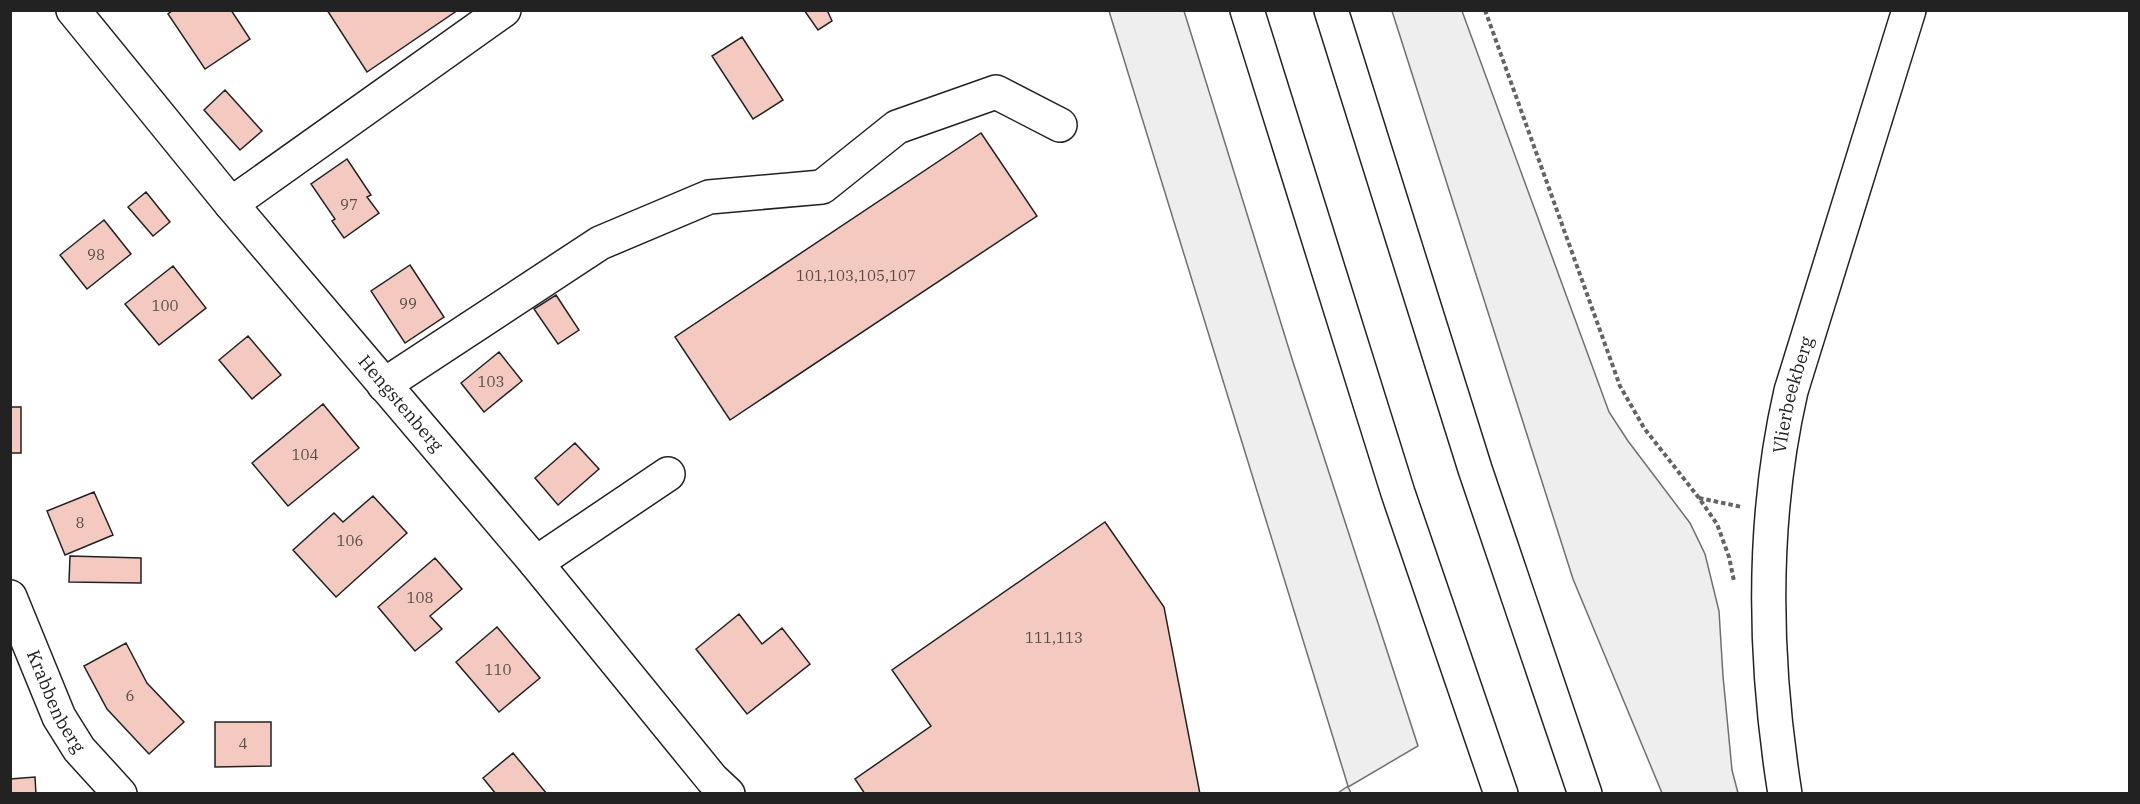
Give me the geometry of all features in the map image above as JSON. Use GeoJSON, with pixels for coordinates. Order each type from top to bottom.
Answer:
{"type":"FeatureCollection","features":[{"type":"Feature","properties":{"kind":"main road","name":"Hengstenberg"},"geometry":{"type":"LineString","coordinates":[[73,10],[231,204],[536,563],[710,789]]}},
{"type":"Feature","properties":{"kind":"main road"},"geometry":{"type":"LineString","coordinates":[[231,204],[504,10]]}},
{"type":"Feature","properties":{"kind":"main road"},"geometry":{"type":"LineString","coordinates":[[1247,10],[1398,493],[1501,794]]}},
{"type":"Feature","properties":{"kind":"main road"},"geometry":{"type":"LineString","coordinates":[[1331,10],[1475,469],[1585,794]]}},
{"type":"Feature","properties":{"kind":"main road","name":"Vlierbeekberg"},"geometry":{"type":"LineString","coordinates":[[1785,794],[1775,726],[1769,609],[1772,511],[1780,444],[1791,391],[1909,10]]}},
{"type":"Feature","properties":{"kind":"main road"},"geometry":{"type":"LineString","coordinates":[[384,385],[600,243],[709,197],[822,187],[897,127],[996,92],[1060,125]]}},
{"type":"Feature","properties":{"kind":"main road"},"geometry":{"type":"LineString","coordinates":[[536,563],[668,474]]}},
{"type":"Feature","properties":{"kind":"main road","name":"Krabbenberg"},"geometry":{"type":"LineString","coordinates":[[10,597],[59,717],[79,749],[120,794]]}},
{"type":"Feature","properties":{"kind":"path"},"geometry":{"type":"LineString","coordinates":[[1485,10],[1617,376],[1631,406],[1644,428],[1699,498],[1772,511]]}},
{"type":"Feature","properties":{"kind":"shaded area"},"geometry":{"type":"Polygon","coordinates":[[[1109,11],[1184,11],[1293,362],[1418,746],[1348,787],[1351,793],[1338,793],[1348,786],[1109,11]]]}},
{"type":"Feature","properties":{"kind":"shaded area"},"geometry":{"type":"Polygon","coordinates":[[[1392,11],[1462,11],[1609,412],[1690,523],[1705,554],[1719,611],[1732,770],[1738,793],[1662,793],[1573,579],[1392,11]]]}},
{"type":"Feature","properties":{"kind":"building"},"geometry":{"type":"Polygon","coordinates":[[[173,10],[231,10],[250,39],[205,69],[168,14],[173,10]]]}},
{"type":"Feature","properties":{"kind":"building"},"geometry":{"type":"Polygon","coordinates":[[[327,10],[458,10],[367,72],[327,10]]]}},
{"type":"Feature","properties":{"kind":"building"},"geometry":{"type":"Polygon","coordinates":[[[804,10],[827,10],[832,21],[818,30],[804,10]]]}},
{"type":"Feature","properties":{"kind":"building"},"geometry":{"type":"Polygon","coordinates":[[[742,37],[783,100],[753,119],[712,56],[742,37]]]}},
{"type":"Feature","properties":{"kind":"building"},"geometry":{"type":"Polygon","coordinates":[[[225,90],[262,131],[240,150],[204,110],[225,90]]]}},
{"type":"Feature","properties":{"kind":"building"},"geometry":{"type":"Polygon","coordinates":[[[981,133],[1037,216],[730,420],[675,337],[981,133]]]}},
{"type":"Feature","properties":{"kind":"building"},"geometry":{"type":"Polygon","coordinates":[[[347,159],[371,195],[367,197],[379,213],[344,238],[332,221],[335,219],[311,184],[347,159]]]}},
{"type":"Feature","properties":{"kind":"building"},"geometry":{"type":"Polygon","coordinates":[[[146,192],[170,222],[153,236],[128,207],[146,192]]]}},
{"type":"Feature","properties":{"kind":"building"},"geometry":{"type":"Polygon","coordinates":[[[104,220],[131,254],[87,289],[60,255],[104,220]]]}},
{"type":"Feature","properties":{"kind":"building"},"geometry":{"type":"Polygon","coordinates":[[[410,265],[444,317],[405,343],[371,291],[410,265]]]}},
{"type":"Feature","properties":{"kind":"building"},"geometry":{"type":"Polygon","coordinates":[[[173,266],[206,308],[159,345],[125,304],[173,266]]]}},
{"type":"Feature","properties":{"kind":"building"},"geometry":{"type":"Polygon","coordinates":[[[556,295],[579,330],[558,344],[534,309],[556,295]]]}},
{"type":"Feature","properties":{"kind":"building"},"geometry":{"type":"Polygon","coordinates":[[[248,336],[281,375],[252,399],[219,360],[248,336]]]}},
{"type":"Feature","properties":{"kind":"building"},"geometry":{"type":"Polygon","coordinates":[[[499,352],[522,381],[484,412],[461,383],[499,352]]]}},
{"type":"Feature","properties":{"kind":"building"},"geometry":{"type":"Polygon","coordinates":[[[323,404],[359,448],[288,506],[252,463],[323,404]]]}},
{"type":"Feature","properties":{"kind":"building"},"geometry":{"type":"Polygon","coordinates":[[[10,407],[21,407],[21,453],[10,453],[10,407]]]}},
{"type":"Feature","properties":{"kind":"building"},"geometry":{"type":"Polygon","coordinates":[[[575,443],[599,469],[558,505],[535,478],[575,443]]]}},
{"type":"Feature","properties":{"kind":"building"},"geometry":{"type":"Polygon","coordinates":[[[94,492],[113,535],[65,555],[47,511],[94,492]]]}},
{"type":"Feature","properties":{"kind":"building"},"geometry":{"type":"Polygon","coordinates":[[[373,496],[407,533],[336,597],[293,550],[334,513],[343,522],[373,496]]]}},
{"type":"Feature","properties":{"kind":"building"},"geometry":{"type":"Polygon","coordinates":[[[1105,522],[1164,607],[1200,794],[865,794],[855,779],[931,726],[892,670],[1105,522]]]}},
{"type":"Feature","properties":{"kind":"building"},"geometry":{"type":"Polygon","coordinates":[[[70,556],[141,558],[141,583],[69,582],[70,556]]]}},
{"type":"Feature","properties":{"kind":"building"},"geometry":{"type":"Polygon","coordinates":[[[435,558],[462,589],[430,616],[442,629],[415,651],[378,607],[435,558]]]}},
{"type":"Feature","properties":{"kind":"building"},"geometry":{"type":"Polygon","coordinates":[[[739,614],[762,644],[782,628],[810,664],[747,714],[696,649],[739,614]]]}},
{"type":"Feature","properties":{"kind":"building"},"geometry":{"type":"Polygon","coordinates":[[[497,627],[540,678],[499,712],[456,662],[497,627]]]}},
{"type":"Feature","properties":{"kind":"building"},"geometry":{"type":"Polygon","coordinates":[[[126,643],[147,683],[184,722],[149,754],[107,709],[84,666],[126,643]]]}},
{"type":"Feature","properties":{"kind":"building"},"geometry":{"type":"Polygon","coordinates":[[[215,722],[271,722],[271,766],[215,767],[215,722]]]}},
{"type":"Feature","properties":{"kind":"building"},"geometry":{"type":"Polygon","coordinates":[[[513,753],[547,794],[496,794],[483,778],[513,753]]]}},
{"type":"Feature","properties":{"kind":"building"},"geometry":{"type":"Polygon","coordinates":[[[35,777],[36,794],[10,794],[10,779],[35,777]]]}}]}
